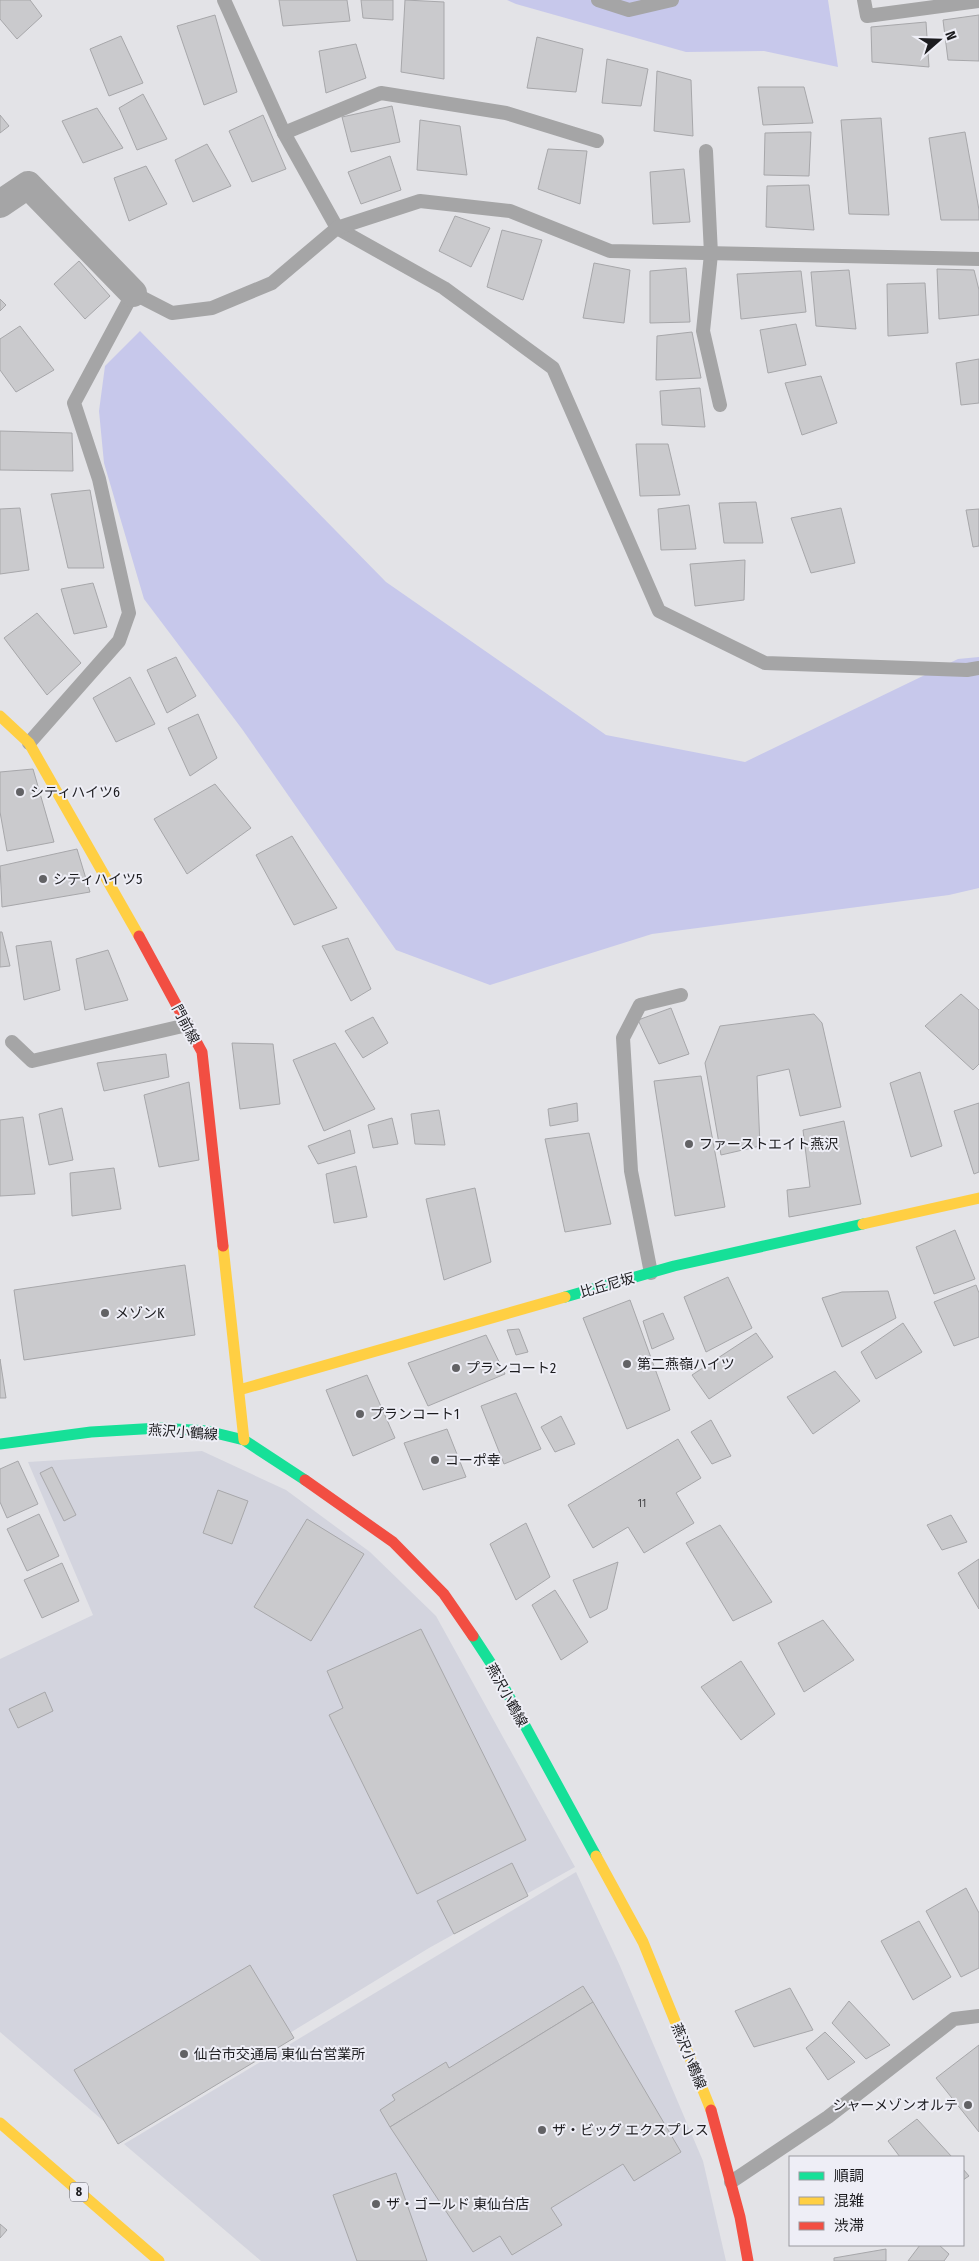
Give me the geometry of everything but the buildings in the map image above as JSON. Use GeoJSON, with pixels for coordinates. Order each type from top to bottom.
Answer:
{"type":"FeatureCollection","features":[{"type":"Feature","properties":{"kind":"street"},"geometry":{"type":"LineString","coordinates":[[0,204],[28,185],[133,293]]}},
{"type":"Feature","properties":{"kind":"street","name":"門前線"},"geometry":{"type":"LineString","coordinates":[[0,716],[29,743],[123,906],[202,1052],[244,1440]]}},
{"type":"Feature","properties":{"kind":"street","name":"比丘尼坂"},"geometry":{"type":"LineString","coordinates":[[239,1390],[674,1266],[979,1198]]}},
{"type":"Feature","properties":{"kind":"street","name":"燕沢小鶴線"},"geometry":{"type":"LineString","coordinates":[[0,1444],[91,1432],[159,1428],[207,1431],[244,1440],[277,1460],[393,1542],[444,1594],[492,1665],[643,1942],[709,2104],[740,2217],[748,2261]]}},
{"type":"Feature","properties":{"kind":"street","name":"8"},"geometry":{"type":"LineString","coordinates":[[0,2123],[159,2261]]}},
{"type":"Feature","properties":{"kind":"lane"},"geometry":{"type":"LineString","coordinates":[[224,0],[284,133],[337,228],[444,288],[553,368],[659,611],[765,663],[966,670],[979,668]]}},
{"type":"Feature","properties":{"kind":"lane"},"geometry":{"type":"LineString","coordinates":[[598,0],[629,10],[672,0]]}},
{"type":"Feature","properties":{"kind":"lane"},"geometry":{"type":"LineString","coordinates":[[864,0],[867,16],[979,2]]}},
{"type":"Feature","properties":{"kind":"lane"},"geometry":{"type":"LineString","coordinates":[[284,133],[381,93],[506,113],[597,141]]}},
{"type":"Feature","properties":{"kind":"lane"},"geometry":{"type":"LineString","coordinates":[[706,151],[711,254],[704,331],[720,406]]}},
{"type":"Feature","properties":{"kind":"lane"},"geometry":{"type":"LineString","coordinates":[[29,743],[119,641],[129,613],[99,479],[74,403],[133,293],[172,314],[212,308],[272,283],[337,228],[420,201],[510,211],[610,251],[979,259]]}},
{"type":"Feature","properties":{"kind":"lane"},"geometry":{"type":"LineString","coordinates":[[651,1273],[631,1171],[623,1038],[640,1005],[682,995]]}},
{"type":"Feature","properties":{"kind":"lane"},"geometry":{"type":"LineString","coordinates":[[12,1042],[32,1061],[187,1025]]}},
{"type":"Feature","properties":{"kind":"lane"},"geometry":{"type":"LineString","coordinates":[[731,2182],[828,2117],[954,2019],[979,2016]]}},
{"type":"Feature","properties":{"kind":"shaded area"},"geometry":{"type":"Polygon","coordinates":[[[507,0],[828,0],[838,67],[764,51],[686,52],[507,0]]]}},
{"type":"Feature","properties":{"kind":"shaded area"},"geometry":{"type":"Polygon","coordinates":[[[140,331],[386,582],[606,735],[745,762],[958,659],[979,657],[979,888],[949,895],[652,934],[490,985],[396,950],[242,729],[144,599],[104,463],[99,411],[105,366],[140,331]]]}},
{"type":"Feature","properties":{"kind":"shaded area","name":"仙台市交通局 東仙台営業所"},"geometry":{"type":"Polygon","coordinates":[[[202,1451],[286,1490],[370,1552],[436,1616],[575,1867],[429,1948],[121,2136],[0,2032],[0,1659],[93,1615],[28,1462],[202,1451]]]}},
{"type":"Feature","properties":{"kind":"shaded area"},"geometry":{"type":"Polygon","coordinates":[[[576,1872],[620,1966],[703,2161],[726,2261],[261,2261],[124,2144],[576,1872]]]}},
{"type":"Feature","properties":{"kind":"traffic: fast"},"geometry":{"type":"LineString","coordinates":[[565,1297],[674,1266],[863,1224]]}},
{"type":"Feature","properties":{"kind":"traffic: fast"},"geometry":{"type":"LineString","coordinates":[[0,1444],[91,1432],[159,1428],[207,1431],[244,1440],[305,1480]]}},
{"type":"Feature","properties":{"kind":"traffic: fast"},"geometry":{"type":"LineString","coordinates":[[473,1636],[492,1665],[596,1856]]}},
{"type":"Feature","properties":{"kind":"traffic: slow"},"geometry":{"type":"LineString","coordinates":[[0,716],[29,743],[139,936]]}},
{"type":"Feature","properties":{"kind":"traffic: slow"},"geometry":{"type":"LineString","coordinates":[[863,1224],[979,1198]]}},
{"type":"Feature","properties":{"kind":"traffic: slow"},"geometry":{"type":"LineString","coordinates":[[223,1246],[244,1440]]}},
{"type":"Feature","properties":{"kind":"traffic: slow"},"geometry":{"type":"LineString","coordinates":[[239,1390],[565,1297]]}},
{"type":"Feature","properties":{"kind":"traffic: slow"},"geometry":{"type":"LineString","coordinates":[[596,1856],[643,1942],[711,2110]]}},
{"type":"Feature","properties":{"kind":"traffic: slow"},"geometry":{"type":"LineString","coordinates":[[0,2123],[159,2261]]}},
{"type":"Feature","properties":{"kind":"traffic: jam"},"geometry":{"type":"LineString","coordinates":[[139,936],[202,1052],[223,1246]]}},
{"type":"Feature","properties":{"kind":"traffic: jam"},"geometry":{"type":"LineString","coordinates":[[305,1480],[393,1542],[444,1594],[473,1636]]}},
{"type":"Feature","properties":{"kind":"traffic: jam"},"geometry":{"type":"LineString","coordinates":[[711,2110],[740,2217],[748,2261]]}},
{"type":"Feature","properties":{"kind":"place","name":"シティハイツ6"},"geometry":{"type":"Point","coordinates":[20,792]}},
{"type":"Feature","properties":{"kind":"place","name":"シティハイツ5"},"geometry":{"type":"Point","coordinates":[43,879]}},
{"type":"Feature","properties":{"kind":"place","name":"ファーストエイト燕沢"},"geometry":{"type":"Point","coordinates":[689,1144]}},
{"type":"Feature","properties":{"kind":"place","name":"メゾンK"},"geometry":{"type":"Point","coordinates":[105,1313]}},
{"type":"Feature","properties":{"kind":"place","name":"第二燕嶺ハイツ"},"geometry":{"type":"Point","coordinates":[627,1364]}},
{"type":"Feature","properties":{"kind":"place","name":"プランコート2"},"geometry":{"type":"Point","coordinates":[456,1368]}},
{"type":"Feature","properties":{"kind":"place","name":"プランコート1"},"geometry":{"type":"Point","coordinates":[360,1414]}},
{"type":"Feature","properties":{"kind":"place","name":"コーポ幸"},"geometry":{"type":"Point","coordinates":[435,1460]}},
{"type":"Feature","properties":{"kind":"place","name":"仙台市交通局 東仙台営業所"},"geometry":{"type":"Point","coordinates":[184,2054]}},
{"type":"Feature","properties":{"kind":"place","name":"シャーメゾンオルテ"},"geometry":{"type":"Point","coordinates":[968,2105]}},
{"type":"Feature","properties":{"kind":"place","name":"ザ・ビッグ エクスプレス"},"geometry":{"type":"Point","coordinates":[542,2130]}},
{"type":"Feature","properties":{"kind":"place","name":"ザ・ゴールド 東仙台店"},"geometry":{"type":"Point","coordinates":[376,2204]}}]}
